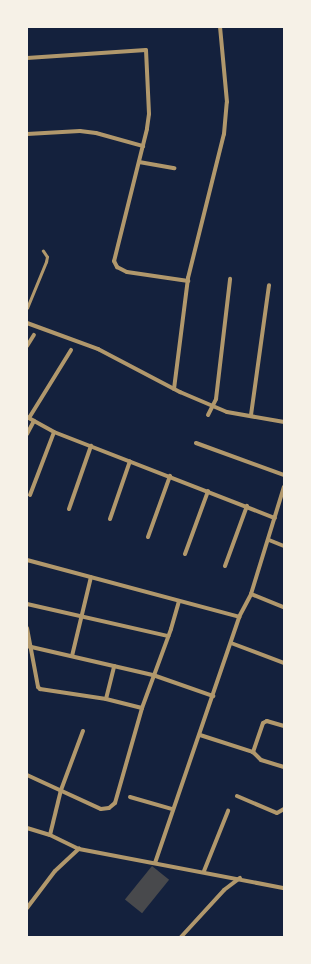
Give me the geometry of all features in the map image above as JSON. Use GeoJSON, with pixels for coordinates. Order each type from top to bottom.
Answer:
{"type":"FeatureCollection","features":[{"type":"Feature","properties":{"kind":"street"},"geometry":{"type":"LineString","coordinates":[[174,389],[188,281],[224,134],[227,102],[220,27]]}},
{"type":"Feature","properties":{"kind":"street"},"geometry":{"type":"LineString","coordinates":[[27,58],[146,50],[149,114],[143,146],[114,261],[115,265],[127,272],[188,281]]}},
{"type":"Feature","properties":{"kind":"street"},"geometry":{"type":"LineString","coordinates":[[27,134],[80,131],[96,133],[143,146]]}},
{"type":"Feature","properties":{"kind":"street"},"geometry":{"type":"LineString","coordinates":[[139,162],[174,168]]}},
{"type":"Feature","properties":{"kind":"street"},"geometry":{"type":"LineString","coordinates":[[208,415],[214,406],[230,279]]}},
{"type":"Feature","properties":{"kind":"street"},"geometry":{"type":"LineString","coordinates":[[250,415],[269,285]]}},
{"type":"Feature","properties":{"kind":"street"},"geometry":{"type":"LineString","coordinates":[[27,322],[98,349],[174,389],[227,412],[284,422]]}},
{"type":"Feature","properties":{"kind":"street"},"geometry":{"type":"LineString","coordinates":[[27,346],[34,335]]}},
{"type":"Feature","properties":{"kind":"street"},"geometry":{"type":"LineString","coordinates":[[71,350],[28,417],[54,432],[275,518]]}},
{"type":"Feature","properties":{"kind":"street"},"geometry":{"type":"LineString","coordinates":[[27,434],[34,421]]}},
{"type":"Feature","properties":{"kind":"street"},"geometry":{"type":"LineString","coordinates":[[30,495],[54,432]]}},
{"type":"Feature","properties":{"kind":"street"},"geometry":{"type":"LineString","coordinates":[[196,443],[284,475]]}},
{"type":"Feature","properties":{"kind":"street"},"geometry":{"type":"LineString","coordinates":[[69,509],[91,446]]}},
{"type":"Feature","properties":{"kind":"street"},"geometry":{"type":"LineString","coordinates":[[110,519],[130,461]]}},
{"type":"Feature","properties":{"kind":"street"},"geometry":{"type":"LineString","coordinates":[[148,537],[170,476]]}},
{"type":"Feature","properties":{"kind":"street"},"geometry":{"type":"LineString","coordinates":[[155,862],[172,809],[200,735],[239,617],[251,594],[283,495],[284,486]]}},
{"type":"Feature","properties":{"kind":"street"},"geometry":{"type":"LineString","coordinates":[[185,554],[208,491]]}},
{"type":"Feature","properties":{"kind":"street"},"geometry":{"type":"LineString","coordinates":[[225,566],[247,506]]}},
{"type":"Feature","properties":{"kind":"street"},"geometry":{"type":"LineString","coordinates":[[269,540],[284,546]]}},
{"type":"Feature","properties":{"kind":"street"},"geometry":{"type":"LineString","coordinates":[[27,560],[239,617]]}},
{"type":"Feature","properties":{"kind":"street"},"geometry":{"type":"LineString","coordinates":[[72,656],[91,577]]}},
{"type":"Feature","properties":{"kind":"street"},"geometry":{"type":"LineString","coordinates":[[251,594],[284,607]]}},
{"type":"Feature","properties":{"kind":"street"},"geometry":{"type":"LineString","coordinates":[[27,775],[101,809],[109,808],[115,803],[142,708],[180,601]]}},
{"type":"Feature","properties":{"kind":"street"},"geometry":{"type":"LineString","coordinates":[[27,604],[168,636]]}},
{"type":"Feature","properties":{"kind":"street"},"geometry":{"type":"LineString","coordinates":[[27,628],[29,646],[38,687],[40,689],[106,699],[142,708]]}},
{"type":"Feature","properties":{"kind":"street"},"geometry":{"type":"LineString","coordinates":[[231,643],[284,663]]}},
{"type":"Feature","properties":{"kind":"street"},"geometry":{"type":"LineString","coordinates":[[29,646],[153,675],[213,696]]}},
{"type":"Feature","properties":{"kind":"street"},"geometry":{"type":"LineString","coordinates":[[106,699],[114,666]]}},
{"type":"Feature","properties":{"kind":"street"},"geometry":{"type":"LineString","coordinates":[[253,752],[263,724],[267,721],[284,726]]}},
{"type":"Feature","properties":{"kind":"street"},"geometry":{"type":"LineString","coordinates":[[50,835],[61,790],[83,731]]}},
{"type":"Feature","properties":{"kind":"street"},"geometry":{"type":"LineString","coordinates":[[200,735],[253,752],[261,760],[284,767]]}},
{"type":"Feature","properties":{"kind":"street"},"geometry":{"type":"LineString","coordinates":[[237,796],[277,813],[284,808]]}},
{"type":"Feature","properties":{"kind":"street"},"geometry":{"type":"LineString","coordinates":[[130,798],[172,809]]}},
{"type":"Feature","properties":{"kind":"street"},"geometry":{"type":"LineString","coordinates":[[204,871],[228,811]]}},
{"type":"Feature","properties":{"kind":"street"},"geometry":{"type":"LineString","coordinates":[[28,830],[50,835],[79,849],[204,871],[284,888]]}},
{"type":"Feature","properties":{"kind":"street"},"geometry":{"type":"LineString","coordinates":[[27,908],[55,871],[79,849]]}},
{"type":"Feature","properties":{"kind":"street"},"geometry":{"type":"LineString","coordinates":[[181,937],[224,890],[240,878]]}},
{"type":"Feature","properties":{"kind":"lane"},"geometry":{"type":"LineString","coordinates":[[27,308],[46,262],[47,257],[43,251]]}},
{"type":"Feature","properties":{"kind":"building"},"geometry":{"type":"Polygon","coordinates":[[[152,866],[169,880],[142,913],[125,899],[152,866]]]}}]}
